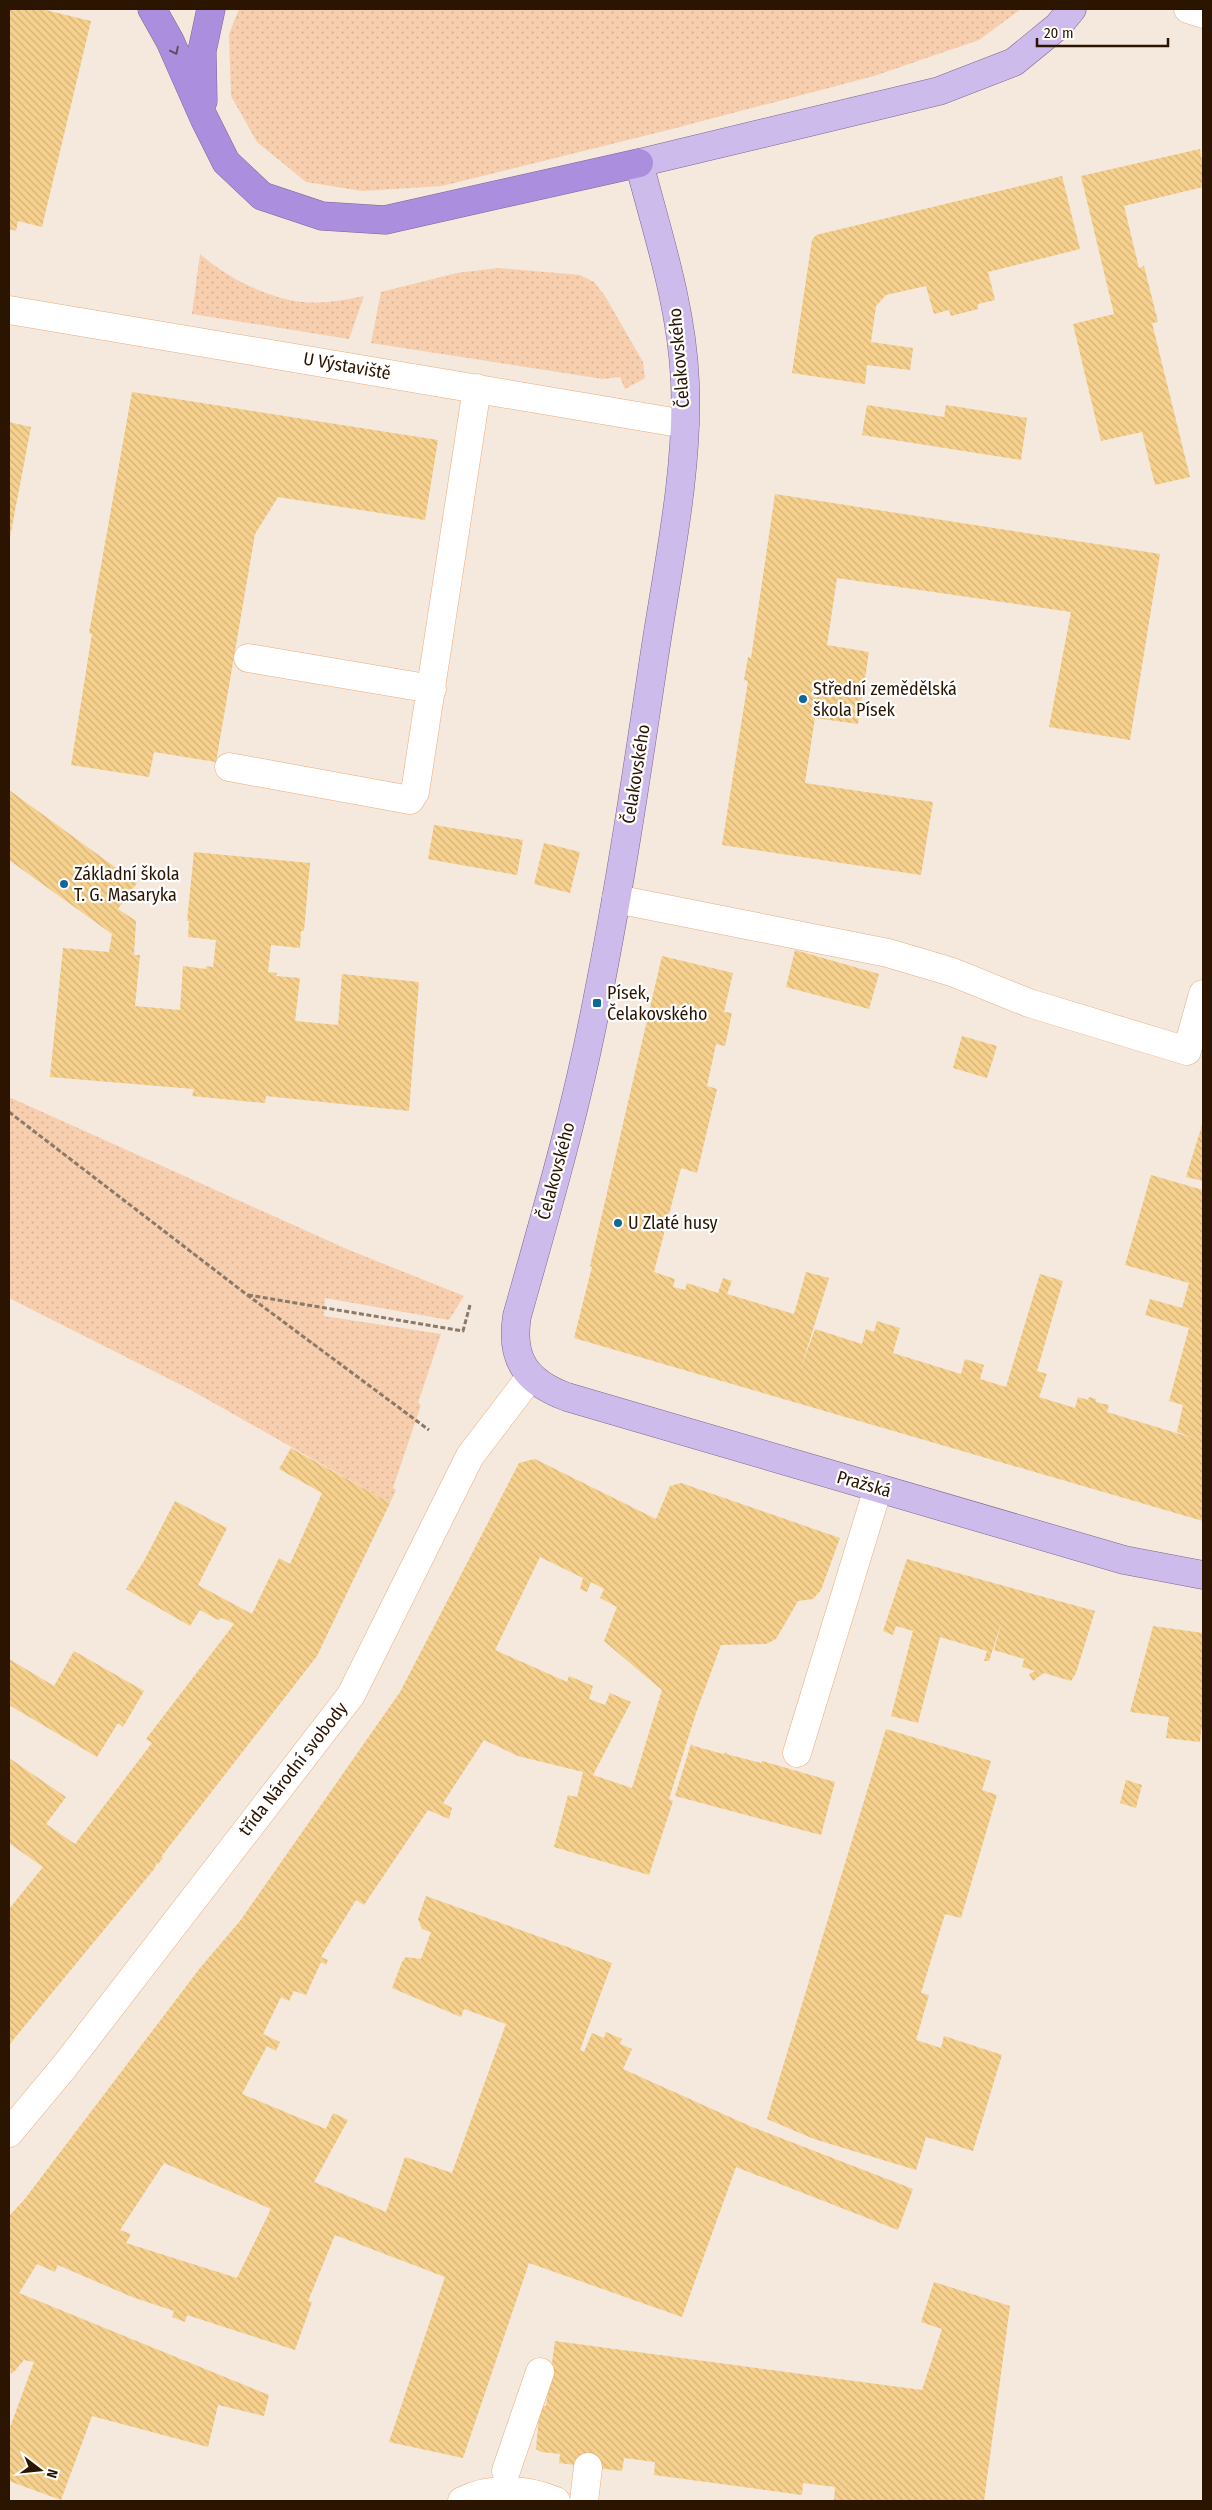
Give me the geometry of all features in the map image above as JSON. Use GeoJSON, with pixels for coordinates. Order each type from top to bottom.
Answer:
{"type":"FeatureCollection","features":[{"type":"Feature","properties":{"kind":"highway"},"geometry":{"type":"LineString","coordinates":[[152,9],[188,78],[204,118],[226,162],[262,196],[322,216],[385,220],[639,163]]}},
{"type":"Feature","properties":{"kind":"highway"},"geometry":{"type":"LineString","coordinates":[[204,118],[202,50],[211,9]]}},
{"type":"Feature","properties":{"kind":"main road"},"geometry":{"type":"LineString","coordinates":[[639,163],[939,91],[1014,62],[1058,26],[1072,9]]}},
{"type":"Feature","properties":{"kind":"main road","name":"Čelakovského"},"geometry":{"type":"LineString","coordinates":[[531,1376],[518,1358],[514,1332],[595,1012],[630,821],[671,540],[685,424],[685,383],[677,314],[639,163]]}},
{"type":"Feature","properties":{"kind":"main road","name":"Pražská"},"geometry":{"type":"LineString","coordinates":[[531,1376],[544,1387],[566,1397],[1124,1560],[1203,1575]]}},
{"type":"Feature","properties":{"kind":"street"},"geometry":{"type":"LineString","coordinates":[[1188,9],[1203,14]]}},
{"type":"Feature","properties":{"kind":"street","name":"U Výstaviště"},"geometry":{"type":"LineString","coordinates":[[9,310],[685,424]]}},
{"type":"Feature","properties":{"kind":"street"},"geometry":{"type":"LineString","coordinates":[[229,767],[410,800],[419,780],[477,388]]}},
{"type":"Feature","properties":{"kind":"street"},"geometry":{"type":"LineString","coordinates":[[248,658],[432,689]]}},
{"type":"Feature","properties":{"kind":"street"},"geometry":{"type":"LineString","coordinates":[[616,899],[888,953],[952,972],[1029,1003],[1186,1051],[1203,994]]}},
{"type":"Feature","properties":{"kind":"street","name":"třída Národní svobody"},"geometry":{"type":"LineString","coordinates":[[9,2133],[64,2067],[351,1695],[470,1456],[531,1376]]}},
{"type":"Feature","properties":{"kind":"street"},"geometry":{"type":"LineString","coordinates":[[797,1753],[878,1488]]}},
{"type":"Feature","properties":{"kind":"street"},"geometry":{"type":"LineString","coordinates":[[506,2471],[540,2372]]}},
{"type":"Feature","properties":{"kind":"street"},"geometry":{"type":"LineString","coordinates":[[584,2501],[588,2467]]}},
{"type":"Feature","properties":{"kind":"street"},"geometry":{"type":"LineString","coordinates":[[462,2501],[477,2494],[498,2490],[544,2496],[556,2501]]}},
{"type":"Feature","properties":{"kind":"path"},"geometry":{"type":"LineString","coordinates":[[9,1112],[246,1294],[429,1430]]}},
{"type":"Feature","properties":{"kind":"path"},"geometry":{"type":"LineString","coordinates":[[246,1294],[463,1331],[470,1305]]}},
{"type":"Feature","properties":{"kind":"shaded area"},"geometry":{"type":"Polygon","coordinates":[[[239,9],[1021,9],[979,40],[874,76],[672,129],[442,186],[362,191],[306,182],[257,142],[231,96],[229,34],[239,9]]]}},
{"type":"Feature","properties":{"kind":"shaded area"},"geometry":{"type":"Polygon","coordinates":[[[200,254],[222,271],[248,286],[289,300],[318,302],[364,296],[349,339],[192,314],[200,254]]]}},
{"type":"Feature","properties":{"kind":"shaded area"},"geometry":{"type":"Polygon","coordinates":[[[498,268],[580,275],[594,282],[605,296],[643,362],[645,378],[625,389],[620,377],[603,379],[371,343],[381,292],[457,273],[498,268]]]}},
{"type":"Feature","properties":{"kind":"shaded area"},"geometry":{"type":"Polygon","coordinates":[[[9,1097],[349,1250],[464,1296],[449,1320],[325,1298],[324,1316],[441,1334],[418,1403],[421,1405],[393,1488],[396,1490],[390,1503],[189,1389],[9,1298],[9,1097]]]}},
{"type":"Feature","properties":{"kind":"building"},"geometry":{"type":"Polygon","coordinates":[[[9,9],[41,9],[91,21],[42,227],[18,221],[16,231],[9,229],[9,9]]]}},
{"type":"Feature","properties":{"kind":"building"},"geometry":{"type":"Polygon","coordinates":[[[1200,149],[1203,166],[1203,187],[1124,206],[1139,268],[1144,266],[1158,322],[1152,323],[1190,477],[1155,485],[1142,432],[1101,441],[1087,383],[1073,324],[1114,314],[1081,176],[1200,149]]]}},
{"type":"Feature","properties":{"kind":"building"},"geometry":{"type":"Polygon","coordinates":[[[1062,176],[1080,249],[988,272],[995,300],[978,304],[978,309],[951,316],[949,310],[934,314],[926,286],[886,295],[876,306],[871,342],[913,348],[910,370],[867,365],[865,384],[792,373],[812,240],[816,235],[1062,176]]]}},
{"type":"Feature","properties":{"kind":"building"},"geometry":{"type":"Polygon","coordinates":[[[132,392],[438,440],[425,520],[278,497],[255,534],[216,762],[154,752],[149,777],[71,765],[92,634],[89,633],[132,392]]]}},
{"type":"Feature","properties":{"kind":"building"},"geometry":{"type":"Polygon","coordinates":[[[867,405],[944,417],[946,405],[1027,418],[1021,460],[862,435],[867,405]]]}},
{"type":"Feature","properties":{"kind":"building"},"geometry":{"type":"Polygon","coordinates":[[[9,422],[31,427],[10,537],[9,537],[9,422]]]}},
{"type":"Feature","properties":{"kind":"building","name":"Střední zemědělská škola Písek"},"geometry":{"type":"Polygon","coordinates":[[[775,494],[1160,554],[1130,740],[1049,727],[1071,612],[837,578],[827,645],[869,652],[858,724],[815,718],[805,783],[933,802],[921,875],[722,845],[748,681],[744,680],[748,657],[751,658],[775,494]]]}},
{"type":"Feature","properties":{"kind":"building"},"geometry":{"type":"Polygon","coordinates":[[[9,790],[137,883],[118,909],[136,921],[134,955],[140,955],[135,1006],[180,1010],[183,966],[206,969],[206,966],[213,967],[216,940],[188,937],[189,921],[187,921],[194,852],[310,863],[304,931],[301,931],[300,948],[271,945],[268,972],[277,973],[276,976],[300,978],[295,1021],[338,1025],[342,974],[419,982],[409,1111],[266,1096],[265,1103],[192,1096],[194,1089],[50,1077],[63,948],[109,952],[112,934],[9,860],[9,790]]]}},
{"type":"Feature","properties":{"kind":"building"},"geometry":{"type":"Polygon","coordinates":[[[434,825],[523,840],[517,875],[428,859],[434,825]]]}},
{"type":"Feature","properties":{"kind":"building"},"geometry":{"type":"Polygon","coordinates":[[[544,843],[580,852],[570,893],[534,884],[544,843]]]}},
{"type":"Feature","properties":{"kind":"building"},"geometry":{"type":"Polygon","coordinates":[[[795,950],[879,974],[869,1009],[786,987],[795,950]]]}},
{"type":"Feature","properties":{"kind":"building"},"geometry":{"type":"Polygon","coordinates":[[[662,956],[733,973],[724,1012],[732,1013],[725,1046],[716,1044],[707,1086],[717,1089],[697,1173],[681,1168],[654,1272],[675,1279],[673,1287],[685,1290],[687,1283],[718,1293],[723,1278],[732,1281],[727,1294],[794,1314],[806,1272],[829,1278],[801,1368],[815,1329],[862,1344],[866,1329],[874,1332],[877,1321],[900,1328],[893,1353],[961,1374],[965,1359],[984,1365],[980,1379],[1006,1387],[1040,1274],[1063,1281],[1037,1371],[1047,1374],[1039,1397],[1075,1408],[1078,1397],[1088,1400],[1089,1397],[1096,1399],[1096,1402],[1109,1405],[1107,1412],[1196,1439],[1177,1432],[1183,1405],[1169,1401],[1189,1328],[1145,1315],[1150,1299],[1182,1308],[1189,1283],[1125,1265],[1151,1175],[1203,1190],[1203,1521],[574,1338],[592,1267],[590,1266],[662,956]]]}},
{"type":"Feature","properties":{"kind":"building"},"geometry":{"type":"Polygon","coordinates":[[[962,1036],[997,1046],[987,1078],[953,1068],[962,1036]]]}},
{"type":"Feature","properties":{"kind":"building"},"geometry":{"type":"Polygon","coordinates":[[[1203,1122],[1203,1181],[1186,1177],[1203,1122]]]}},
{"type":"Feature","properties":{"kind":"building"},"geometry":{"type":"Polygon","coordinates":[[[291,1448],[390,1503],[317,1656],[161,1857],[163,1858],[158,1864],[156,1863],[155,1868],[9,2045],[9,1909],[43,1867],[9,1843],[9,1758],[66,1797],[46,1824],[75,1844],[152,1743],[146,1739],[234,1624],[222,1618],[218,1620],[200,1610],[190,1626],[126,1589],[144,1561],[175,1501],[227,1528],[198,1585],[252,1614],[279,1558],[290,1564],[322,1493],[279,1469],[291,1448]]]}},
{"type":"Feature","properties":{"kind":"building"},"geometry":{"type":"Polygon","coordinates":[[[535,1459],[656,1519],[670,1486],[681,1483],[840,1538],[821,1590],[813,1599],[798,1601],[776,1639],[766,1644],[721,1645],[696,1713],[669,1799],[673,1801],[649,1875],[554,1847],[568,1795],[577,1797],[583,1772],[518,1756],[484,1740],[443,1803],[452,1808],[449,1819],[428,1810],[364,1905],[356,1900],[321,1957],[328,1960],[326,1965],[321,1962],[306,1995],[294,1991],[289,2001],[281,1997],[263,2034],[280,2042],[276,2051],[267,2046],[242,2094],[326,2129],[333,2113],[348,2120],[314,2182],[386,2212],[405,2157],[452,2173],[506,2024],[464,2009],[461,2017],[392,1988],[402,1962],[406,1957],[421,1959],[431,1932],[422,1929],[418,1919],[426,1896],[612,1963],[580,2050],[584,2052],[592,2033],[604,2038],[606,2032],[622,2039],[620,2044],[632,2049],[623,2069],[752,2127],[913,2189],[898,2230],[736,2167],[682,2317],[529,2263],[463,2458],[389,2442],[445,2277],[335,2235],[308,2301],[312,2302],[295,2350],[187,2315],[185,2322],[172,2317],[174,2311],[132,2297],[58,2265],[55,2272],[37,2264],[19,2293],[269,2395],[264,2416],[218,2405],[208,2447],[92,2416],[61,2500],[9,2481],[9,2430],[34,2362],[24,2360],[12,2374],[9,2370],[9,2216],[24,2200],[200,1968],[240,1921],[400,1692],[519,1463],[535,1459]],[[540,1557],[495,1650],[567,1682],[569,1676],[593,1686],[589,1699],[605,1705],[610,1693],[631,1702],[593,1775],[632,1788],[662,1690],[604,1641],[617,1607],[600,1598],[604,1589],[591,1582],[587,1592],[580,1589],[583,1578],[540,1557]],[[164,2163],[120,2230],[131,2234],[126,2243],[237,2278],[271,2209],[164,2163]]]}},
{"type":"Feature","properties":{"kind":"building"},"geometry":{"type":"Polygon","coordinates":[[[907,1559],[1095,1611],[1076,1673],[1071,1681],[1044,1673],[1033,1681],[1029,1674],[1035,1671],[1022,1667],[1024,1659],[994,1650],[1002,1621],[989,1661],[984,1661],[987,1651],[940,1637],[918,1723],[891,1716],[913,1631],[896,1626],[893,1635],[883,1631],[907,1559]]]}},
{"type":"Feature","properties":{"kind":"building"},"geometry":{"type":"Polygon","coordinates":[[[1153,1626],[1203,1633],[1203,1730],[1201,1730],[1200,1742],[1166,1738],[1169,1717],[1130,1712],[1153,1626]]]}},
{"type":"Feature","properties":{"kind":"building"},"geometry":{"type":"Polygon","coordinates":[[[74,1651],[144,1691],[123,1727],[118,1723],[97,1757],[9,1705],[9,1659],[54,1686],[74,1651]]]}},
{"type":"Feature","properties":{"kind":"building"},"geometry":{"type":"Polygon","coordinates":[[[886,1729],[991,1761],[982,1790],[997,1795],[961,1918],[945,1914],[921,1993],[929,1995],[916,2040],[941,2048],[944,2036],[1002,2055],[973,2151],[926,2137],[916,2170],[814,2139],[767,2119],[886,1729]]]}},
{"type":"Feature","properties":{"kind":"building"},"geometry":{"type":"Polygon","coordinates":[[[691,1744],[723,1754],[727,1752],[726,1754],[761,1763],[762,1761],[835,1782],[821,1835],[675,1796],[691,1744]]]}},
{"type":"Feature","properties":{"kind":"building"},"geometry":{"type":"Polygon","coordinates":[[[1126,1780],[1142,1785],[1136,1808],[1120,1803],[1126,1780]]]}},
{"type":"Feature","properties":{"kind":"building"},"geometry":{"type":"Polygon","coordinates":[[[934,2282],[1010,2306],[984,2501],[834,2500],[835,2487],[803,2483],[802,2495],[654,2475],[655,2462],[624,2458],[622,2471],[559,2463],[560,2454],[541,2452],[536,2449],[540,2405],[546,2406],[555,2341],[922,2390],[942,2329],[921,2322],[934,2282]]]}},
{"type":"Feature","properties":{"kind":"place","name":"Střední zemědělská škola Písek"},"geometry":{"type":"Point","coordinates":[803,699]}},
{"type":"Feature","properties":{"kind":"place","name":"Základní škola T. G. Masaryka"},"geometry":{"type":"Point","coordinates":[64,884]}},
{"type":"Feature","properties":{"kind":"place","name":"Písek, Čelakovského"},"geometry":{"type":"Point","coordinates":[597,1003]}},
{"type":"Feature","properties":{"kind":"place","name":"U Zlaté husy"},"geometry":{"type":"Point","coordinates":[618,1223]}}]}
